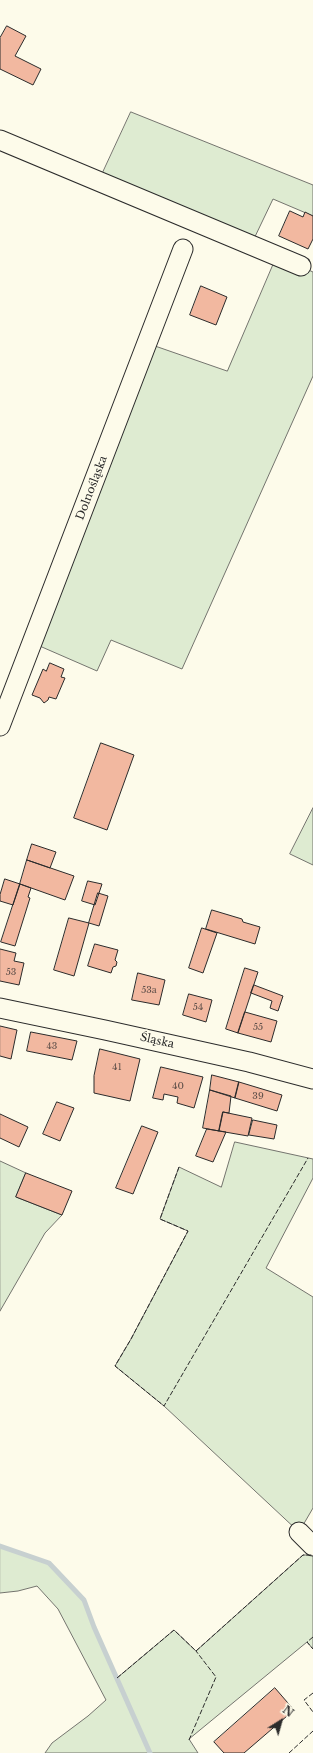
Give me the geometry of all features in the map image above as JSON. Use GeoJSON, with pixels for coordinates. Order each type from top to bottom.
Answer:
{"type":"FeatureCollection","features":[{"type":"Feature","properties":{"kind":"street"},"geometry":{"type":"LineString","coordinates":[[0,140],[301,266]]}},
{"type":"Feature","properties":{"kind":"street","name":"Dolnośląska"},"geometry":{"type":"LineString","coordinates":[[0,726],[183,249]]}},
{"type":"Feature","properties":{"kind":"street","name":"Śląska"},"geometry":{"type":"LineString","coordinates":[[0,1008],[249,1062],[313,1079]]}},
{"type":"Feature","properties":{"kind":"street"},"geometry":{"type":"LineString","coordinates":[[299,1532],[313,1546]]}},
{"type":"Feature","properties":{"kind":"green space"},"geometry":{"type":"Polygon","coordinates":[[[131,112],[313,185],[313,216],[273,199],[251,245],[99,181],[131,112]]]}},
{"type":"Feature","properties":{"kind":"green space"},"geometry":{"type":"Polygon","coordinates":[[[277,256],[313,272],[313,376],[182,669],[111,640],[97,671],[35,644],[155,346],[227,371],[277,256]]]}},
{"type":"Feature","properties":{"kind":"green space"},"geometry":{"type":"Polygon","coordinates":[[[313,808],[313,865],[290,854],[313,808]]]}},
{"type":"Feature","properties":{"kind":"green space"},"geometry":{"type":"Polygon","coordinates":[[[235,1142],[313,1159],[313,1178],[266,1268],[313,1297],[313,1508],[299,1532],[164,1406],[115,1366],[131,1339],[188,1231],[160,1219],[179,1167],[221,1187],[235,1142]]]}},
{"type":"Feature","properties":{"kind":"green space"},"geometry":{"type":"Polygon","coordinates":[[[0,1161],[26,1173],[16,1197],[62,1215],[45,1233],[0,1311],[0,1161]]]}},
{"type":"Feature","properties":{"kind":"green space"},"geometry":{"type":"Polygon","coordinates":[[[0,1546],[49,1563],[84,1600],[94,1627],[117,1678],[174,1630],[196,1651],[303,1555],[313,1555],[313,1649],[307,1642],[189,1739],[198,1753],[45,1753],[52,1743],[88,1716],[106,1700],[58,1609],[37,1586],[18,1591],[0,1593],[0,1546]]]}},
{"type":"Feature","properties":{"kind":"building"},"geometry":{"type":"Polygon","coordinates":[[[7,26],[26,36],[15,56],[41,69],[33,85],[0,69],[0,38],[7,26]]]}},
{"type":"Feature","properties":{"kind":"building"},"geometry":{"type":"Polygon","coordinates":[[[290,211],[303,217],[305,212],[313,216],[313,239],[308,249],[279,236],[290,211]]]}},
{"type":"Feature","properties":{"kind":"building"},"geometry":{"type":"Polygon","coordinates":[[[201,286],[227,297],[216,325],[190,315],[201,286]]]}},
{"type":"Feature","properties":{"kind":"building"},"geometry":{"type":"Polygon","coordinates":[[[50,663],[64,669],[61,677],[65,678],[56,699],[49,697],[44,703],[40,698],[32,695],[43,669],[46,671],[50,663]]]}},
{"type":"Feature","properties":{"kind":"building"},"geometry":{"type":"Polygon","coordinates":[[[101,743],[134,755],[107,830],[74,818],[101,743]]]}},
{"type":"Feature","properties":{"kind":"building"},"geometry":{"type":"Polygon","coordinates":[[[32,844],[56,852],[50,868],[27,860],[32,844]]]}},
{"type":"Feature","properties":{"kind":"building"},"geometry":{"type":"Polygon","coordinates":[[[27,860],[74,876],[65,900],[20,884],[27,860]]]}},
{"type":"Feature","properties":{"kind":"building"},"geometry":{"type":"Polygon","coordinates":[[[5,879],[20,884],[13,905],[0,901],[0,895],[5,879]]]}},
{"type":"Feature","properties":{"kind":"building"},"geometry":{"type":"Polygon","coordinates":[[[88,881],[102,884],[95,905],[82,901],[88,881]]]}},
{"type":"Feature","properties":{"kind":"building"},"geometry":{"type":"Polygon","coordinates":[[[20,884],[31,888],[28,897],[30,898],[15,946],[1,942],[20,884]]]}},
{"type":"Feature","properties":{"kind":"building"},"geometry":{"type":"Polygon","coordinates":[[[98,893],[108,896],[99,926],[89,923],[98,893]]]}},
{"type":"Feature","properties":{"kind":"building"},"geometry":{"type":"Polygon","coordinates":[[[212,910],[242,919],[243,922],[260,927],[255,944],[206,929],[212,910]]]}},
{"type":"Feature","properties":{"kind":"building"},"geometry":{"type":"Polygon","coordinates":[[[69,918],[89,923],[74,976],[54,970],[69,918]]]}},
{"type":"Feature","properties":{"kind":"building"},"geometry":{"type":"Polygon","coordinates":[[[202,928],[217,933],[203,973],[189,968],[202,928]]]}},
{"type":"Feature","properties":{"kind":"building"},"geometry":{"type":"Polygon","coordinates":[[[95,944],[118,950],[115,960],[117,962],[116,966],[113,967],[111,973],[88,966],[95,944]]]}},
{"type":"Feature","properties":{"kind":"building"},"geometry":{"type":"Polygon","coordinates":[[[0,949],[16,953],[14,961],[24,963],[19,985],[0,981],[0,949]]]}},
{"type":"Feature","properties":{"kind":"building"},"geometry":{"type":"Polygon","coordinates":[[[245,968],[258,972],[238,1033],[226,1029],[245,968]]]}},
{"type":"Feature","properties":{"kind":"building"},"geometry":{"type":"Polygon","coordinates":[[[138,973],[165,980],[159,1005],[132,1000],[138,973]]]}},
{"type":"Feature","properties":{"kind":"building"},"geometry":{"type":"Polygon","coordinates":[[[254,985],[283,996],[278,1011],[270,1008],[272,1001],[251,993],[254,985]]]}},
{"type":"Feature","properties":{"kind":"building"},"geometry":{"type":"Polygon","coordinates":[[[189,994],[212,1000],[206,1022],[183,1015],[189,994]]]}},
{"type":"Feature","properties":{"kind":"building"},"geometry":{"type":"Polygon","coordinates":[[[245,1012],[277,1021],[271,1042],[238,1033],[245,1012]]]}},
{"type":"Feature","properties":{"kind":"building"},"geometry":{"type":"Polygon","coordinates":[[[0,1026],[17,1030],[11,1059],[0,1056],[0,1026]]]}},
{"type":"Feature","properties":{"kind":"building"},"geometry":{"type":"Polygon","coordinates":[[[31,1032],[77,1041],[72,1060],[27,1051],[31,1032]]]}},
{"type":"Feature","properties":{"kind":"building"},"geometry":{"type":"Polygon","coordinates":[[[100,1049],[140,1059],[130,1101],[94,1093],[94,1076],[100,1049]]]}},
{"type":"Feature","properties":{"kind":"building"},"geometry":{"type":"Polygon","coordinates":[[[161,1067],[203,1077],[194,1108],[177,1103],[178,1097],[164,1094],[163,1100],[153,1098],[161,1067]]]}},
{"type":"Feature","properties":{"kind":"building"},"geometry":{"type":"Polygon","coordinates":[[[212,1075],[239,1082],[235,1098],[210,1090],[212,1075]]]}},
{"type":"Feature","properties":{"kind":"building"},"geometry":{"type":"Polygon","coordinates":[[[239,1082],[282,1095],[277,1111],[235,1098],[239,1082]]]}},
{"type":"Feature","properties":{"kind":"building"},"geometry":{"type":"Polygon","coordinates":[[[210,1090],[231,1096],[229,1113],[223,1112],[219,1131],[203,1128],[210,1090]]]}},
{"type":"Feature","properties":{"kind":"building"},"geometry":{"type":"Polygon","coordinates":[[[57,1102],[74,1108],[60,1141],[43,1134],[57,1102]]]}},
{"type":"Feature","properties":{"kind":"building"},"geometry":{"type":"Polygon","coordinates":[[[223,1112],[252,1118],[248,1136],[219,1131],[223,1112]]]}},
{"type":"Feature","properties":{"kind":"building"},"geometry":{"type":"Polygon","coordinates":[[[0,1114],[28,1127],[19,1147],[0,1138],[0,1114]]]}},
{"type":"Feature","properties":{"kind":"building"},"geometry":{"type":"Polygon","coordinates":[[[253,1120],[277,1125],[274,1139],[249,1135],[253,1120]]]}},
{"type":"Feature","properties":{"kind":"building"},"geometry":{"type":"Polygon","coordinates":[[[142,1126],[158,1132],[133,1194],[116,1188],[142,1126]]]}},
{"type":"Feature","properties":{"kind":"building"},"geometry":{"type":"Polygon","coordinates":[[[207,1129],[226,1132],[213,1162],[196,1156],[207,1129]]]}},
{"type":"Feature","properties":{"kind":"building"},"geometry":{"type":"Polygon","coordinates":[[[26,1173],[72,1191],[62,1215],[16,1197],[26,1173]]]}},
{"type":"Feature","properties":{"kind":"building"},"geometry":{"type":"Polygon","coordinates":[[[275,1688],[294,1710],[244,1753],[224,1753],[214,1742],[275,1688]]]}},
{"type":"Feature","properties":{"kind":"waterway"},"geometry":{"type":"LineString","coordinates":[[0,1546],[49,1563],[84,1600],[94,1627],[150,1753]]}},
{"type":"Feature","properties":{"kind":"fence"},"geometry":{"type":"LineString","coordinates":[[179,1167],[160,1219],[188,1231],[131,1339],[115,1366],[164,1406],[308,1158]]}},
{"type":"Feature","properties":{"kind":"fence"},"geometry":{"type":"LineString","coordinates":[[117,1678],[174,1630],[196,1651],[303,1555],[312,1555]]}},
{"type":"Feature","properties":{"kind":"fence"},"geometry":{"type":"LineString","coordinates":[[313,1637],[307,1642],[313,1649]]}},
{"type":"Feature","properties":{"kind":"fence"},"geometry":{"type":"LineString","coordinates":[[189,1740],[216,1677],[196,1651]]}},
{"type":"Feature","properties":{"kind":"fence"},"geometry":{"type":"LineString","coordinates":[[313,1693],[304,1700],[313,1712]]}},
{"type":"Feature","properties":{"kind":"fence"},"geometry":{"type":"LineString","coordinates":[[289,1753],[313,1731]]}}]}
